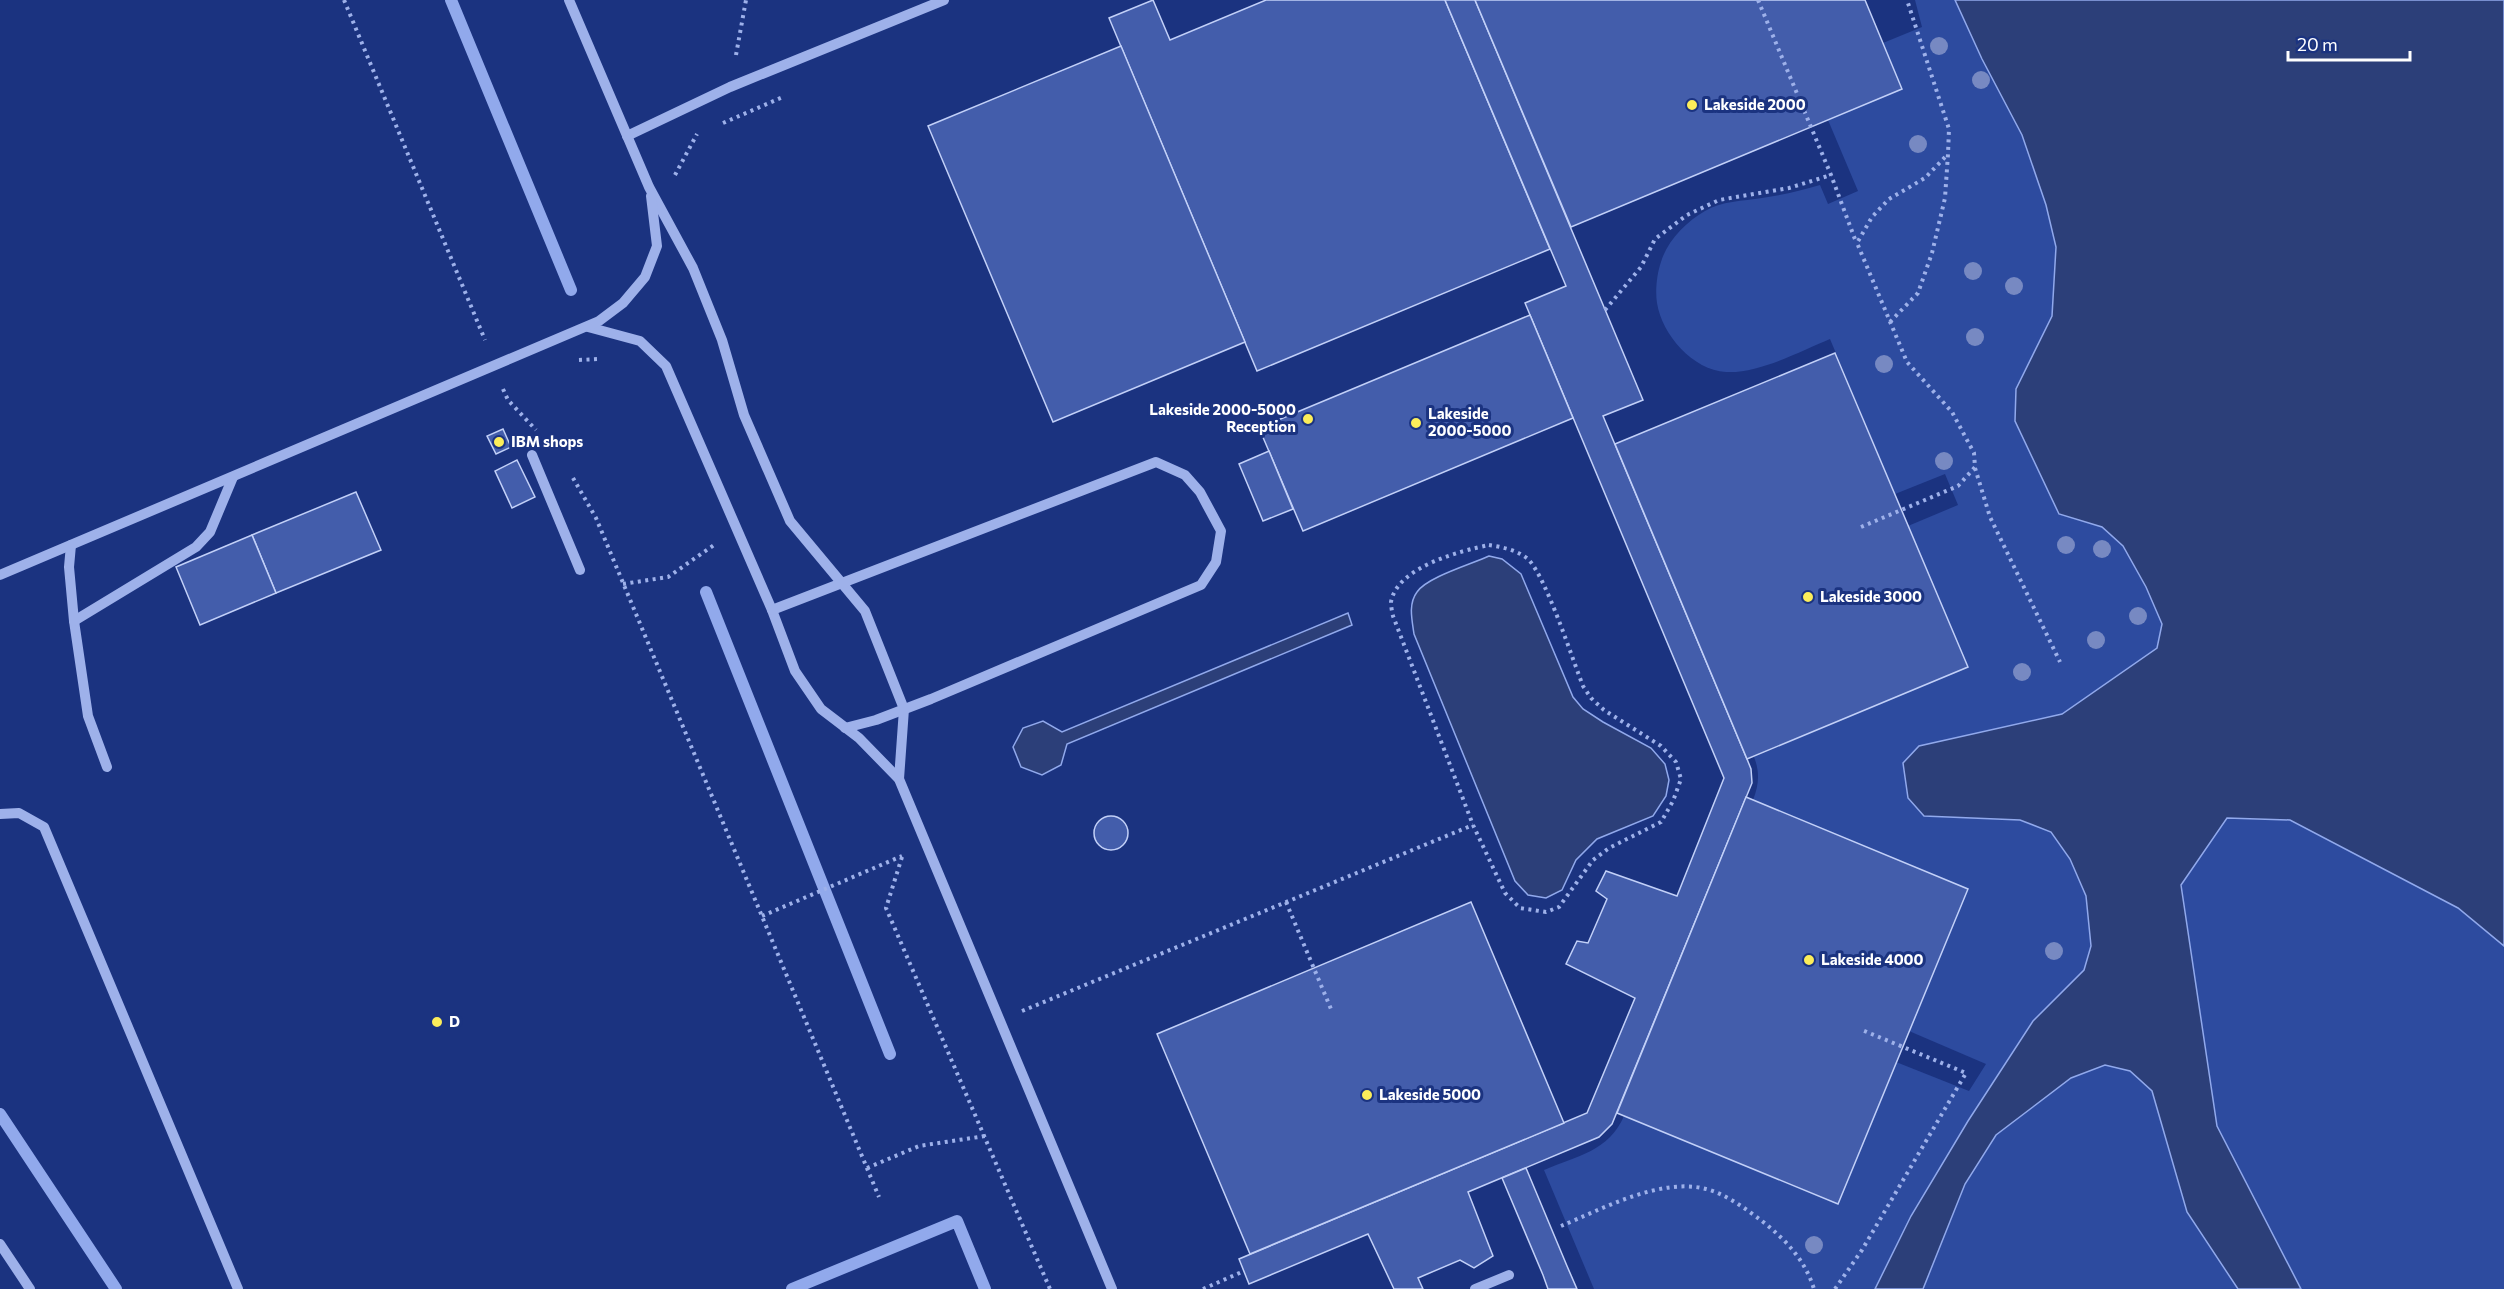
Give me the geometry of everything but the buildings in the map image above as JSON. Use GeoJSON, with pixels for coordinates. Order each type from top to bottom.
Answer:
{"type":"FeatureCollection","features":[{"type":"Feature","properties":{"kind":"lane"},"geometry":{"type":"LineString","coordinates":[[569,0],[649,187],[693,268],[722,340],[744,415],[790,521],[865,611],[904,709],[899,779]]}},
{"type":"Feature","properties":{"kind":"lane"},"geometry":{"type":"LineString","coordinates":[[627,136],[730,87],[944,0]]}},
{"type":"Feature","properties":{"kind":"lane"},"geometry":{"type":"LineString","coordinates":[[0,574],[588,327],[623,303],[645,277],[657,246],[649,187]]}},
{"type":"Feature","properties":{"kind":"lane"},"geometry":{"type":"LineString","coordinates":[[588,327],[640,341],[666,366],[772,610],[795,671],[821,710],[845,728],[899,779],[1112,1289]]}},
{"type":"Feature","properties":{"kind":"lane"},"geometry":{"type":"LineString","coordinates":[[532,455],[580,570]]}},
{"type":"Feature","properties":{"kind":"lane"},"geometry":{"type":"LineString","coordinates":[[772,610],[1156,462],[1185,475],[1212,510],[1221,531],[1216,562],[1201,585],[904,709],[845,728]]}},
{"type":"Feature","properties":{"kind":"lane"},"geometry":{"type":"LineString","coordinates":[[74,621],[196,547],[210,532],[233,477]]}},
{"type":"Feature","properties":{"kind":"lane"},"geometry":{"type":"LineString","coordinates":[[70,545],[69,567],[74,621],[88,716],[107,767]]}},
{"type":"Feature","properties":{"kind":"lane"},"geometry":{"type":"LineString","coordinates":[[0,814],[19,813],[44,827],[238,1289]]}},
{"type":"Feature","properties":{"kind":"lane"},"geometry":{"type":"LineString","coordinates":[[0,1245],[30,1289]]}},
{"type":"Feature","properties":{"kind":"lane"},"geometry":{"type":"LineString","coordinates":[[1475,1289],[1509,1275]]}},
{"type":"Feature","properties":{"kind":"path"},"geometry":{"type":"LineString","coordinates":[[344,0],[508,400],[541,435]]}},
{"type":"Feature","properties":{"kind":"path"},"geometry":{"type":"LineString","coordinates":[[1758,0],[1832,175],[1857,243],[1907,362],[1952,412],[1974,453],[1975,467],[1989,517],[2060,662]]}},
{"type":"Feature","properties":{"kind":"path"},"geometry":{"type":"LineString","coordinates":[[1890,322],[1918,293],[1932,253],[1944,198],[1948,154],[1949,129],[1907,0]]}},
{"type":"Feature","properties":{"kind":"path"},"geometry":{"type":"LineString","coordinates":[[1857,243],[1872,217],[1889,199],[1926,178],[1948,154]]}},
{"type":"Feature","properties":{"kind":"path"},"geometry":{"type":"LineString","coordinates":[[1605,310],[1641,267],[1655,239],[1687,215],[1719,200],[1790,188],[1832,175]]}},
{"type":"Feature","properties":{"kind":"path"},"geometry":{"type":"LineString","coordinates":[[577,360],[607,358]]}},
{"type":"Feature","properties":{"kind":"path"},"geometry":{"type":"LineString","coordinates":[[504,391],[514,387]]}},
{"type":"Feature","properties":{"kind":"path"},"geometry":{"type":"LineString","coordinates":[[1861,527],[1958,486],[1975,467]]}},
{"type":"Feature","properties":{"kind":"path"},"geometry":{"type":"LineString","coordinates":[[569,471],[596,518],[879,1197]]}},
{"type":"Feature","properties":{"kind":"path"},"geometry":{"type":"LineString","coordinates":[[623,584],[668,577],[737,529]]}},
{"type":"Feature","properties":{"kind":"path"},"geometry":{"type":"LineString","coordinates":[[1489,545],[1508,548],[1528,559],[1542,582],[1583,686],[1591,698],[1604,710],[1661,746],[1676,762],[1681,779],[1673,801],[1661,822],[1609,848],[1593,860],[1559,907],[1546,912],[1520,908],[1505,894],[1473,825],[1393,616],[1391,602],[1398,588],[1408,576],[1423,567],[1463,550],[1489,545]]}},
{"type":"Feature","properties":{"kind":"path"},"geometry":{"type":"LineString","coordinates":[[999,1020],[1473,825]]}},
{"type":"Feature","properties":{"kind":"path"},"geometry":{"type":"LineString","coordinates":[[762,916],[927,846]]}},
{"type":"Feature","properties":{"kind":"path"},"geometry":{"type":"LineString","coordinates":[[902,856],[886,908],[1050,1289]]}},
{"type":"Feature","properties":{"kind":"path"},"geometry":{"type":"LineString","coordinates":[[1286,902],[1331,1009]]}},
{"type":"Feature","properties":{"kind":"path"},"geometry":{"type":"LineString","coordinates":[[1834,1289],[1862,1250],[1966,1073],[1862,1030]]}},
{"type":"Feature","properties":{"kind":"path"},"geometry":{"type":"LineString","coordinates":[[867,1168],[919,1146],[985,1136]]}},
{"type":"Feature","properties":{"kind":"path"},"geometry":{"type":"LineString","coordinates":[[1562,1226],[1644,1193],[1674,1187],[1706,1189],[1745,1208],[1775,1232],[1800,1258],[1814,1289]]}},
{"type":"Feature","properties":{"kind":"path"},"geometry":{"type":"LineString","coordinates":[[1203,1289],[1244,1271]]}},
{"type":"Feature","properties":{"kind":"shaded area"},"geometry":{"type":"Polygon","coordinates":[[[1915,0],[1955,0],[1982,59],[2022,135],[2046,205],[2056,247],[2052,316],[2016,389],[2059,514],[2102,527],[2123,546],[2146,587],[2162,624],[2157,648],[2062,714],[1919,746],[1903,763],[1908,798],[1925,816],[2020,820],[2051,832],[2070,859],[2086,896],[2091,946],[2084,970],[2033,1021],[1911,1216],[1875,1289],[1594,1289],[1544,1170],[1601,1145],[1618,1128],[1624,1116],[1838,1204],[1896,1062],[1969,1091],[1986,1064],[1909,1031],[1967,889],[1753,800],[1758,778],[1754,757],[1967,667],[1908,526],[1958,505],[1945,474],[1895,494],[1830,339],[1765,366],[1738,372],[1714,370],[1691,358],[1672,338],[1660,315],[1656,298],[1658,271],[1664,254],[1684,226],[1705,211],[1725,203],[1777,196],[1820,185],[1828,204],[1858,191],[1828,120],[1902,89],[1883,43],[1922,27],[1915,0]]]}},
{"type":"Feature","properties":{"kind":"shaded area"},"geometry":{"type":"Polygon","coordinates":[[[1955,0],[2504,0],[2504,946],[2458,908],[2290,820],[2227,818],[2181,885],[2217,1126],[2301,1289],[2238,1289],[2187,1212],[2152,1091],[2130,1071],[2105,1065],[2071,1078],[1996,1135],[1965,1184],[1923,1289],[1875,1289],[1911,1216],[1968,1121],[2033,1021],[2084,970],[2091,946],[2086,896],[2070,859],[2051,832],[2020,820],[1924,816],[1908,798],[1903,763],[1919,746],[2062,714],[2157,648],[2162,624],[2146,587],[2123,546],[2102,527],[2059,514],[2015,421],[2016,389],[2052,316],[2056,247],[2046,205],[2022,135],[1982,59],[1955,0]]]}},
{"type":"Feature","properties":{"kind":"shaded area"},"geometry":{"type":"Polygon","coordinates":[[[1489,556],[1502,559],[1521,574],[1573,697],[1583,709],[1651,748],[1665,764],[1669,780],[1666,796],[1653,816],[1597,839],[1576,860],[1562,890],[1546,898],[1528,895],[1515,881],[1414,634],[1412,602],[1422,586],[1489,556]]]}},
{"type":"Feature","properties":{"kind":"shaded area"},"geometry":{"type":"Polygon","coordinates":[[[1348,613],[1352,625],[1067,744],[1061,765],[1042,775],[1021,767],[1013,747],[1023,728],[1043,721],[1062,732],[1348,613]]]}},
{"type":"Feature","properties":{"kind":"shaded area"},"geometry":{"type":"Polygon","coordinates":[[[2227,818],[2290,820],[2458,908],[2504,946],[2504,1289],[2301,1289],[2217,1126],[2181,885],[2227,818]]]}},
{"type":"Feature","properties":{"kind":"shaded area"},"geometry":{"type":"Polygon","coordinates":[[[2105,1065],[2130,1071],[2152,1091],[2187,1212],[2238,1289],[1923,1289],[1965,1184],[1996,1135],[2071,1078],[2105,1065]]]}},
{"type":"Feature","properties":{"kind":"waterway"},"geometry":{"type":"LineString","coordinates":[[451,0],[571,290]]}},
{"type":"Feature","properties":{"kind":"waterway"},"geometry":{"type":"LineString","coordinates":[[706,592],[890,1054]]}},
{"type":"Feature","properties":{"kind":"waterway"},"geometry":{"type":"LineString","coordinates":[[0,1114],[116,1289]]}},
{"type":"Feature","properties":{"kind":"waterway"},"geometry":{"type":"LineString","coordinates":[[792,1289],[957,1221],[985,1289]]}},
{"type":"Feature","properties":{"kind":"place","name":"Lakeside 2000"},"geometry":{"type":"Point","coordinates":[1692,105]}},
{"type":"Feature","properties":{"kind":"place","name":"Lakeside 2000-5000 Reception"},"geometry":{"type":"Point","coordinates":[1308,419]}},
{"type":"Feature","properties":{"kind":"place","name":"Lakeside 2000-5000"},"geometry":{"type":"Point","coordinates":[1416,423]}},
{"type":"Feature","properties":{"kind":"place","name":"IBM shops"},"geometry":{"type":"Point","coordinates":[499,442]}},
{"type":"Feature","properties":{"kind":"place","name":"Lakeside 3000"},"geometry":{"type":"Point","coordinates":[1808,597]}},
{"type":"Feature","properties":{"kind":"place","name":"Lakeside 4000"},"geometry":{"type":"Point","coordinates":[1809,960]}},
{"type":"Feature","properties":{"kind":"place","name":"D"},"geometry":{"type":"Point","coordinates":[437,1022]}},
{"type":"Feature","properties":{"kind":"place","name":"Lakeside 5000"},"geometry":{"type":"Point","coordinates":[1367,1095]}}]}
